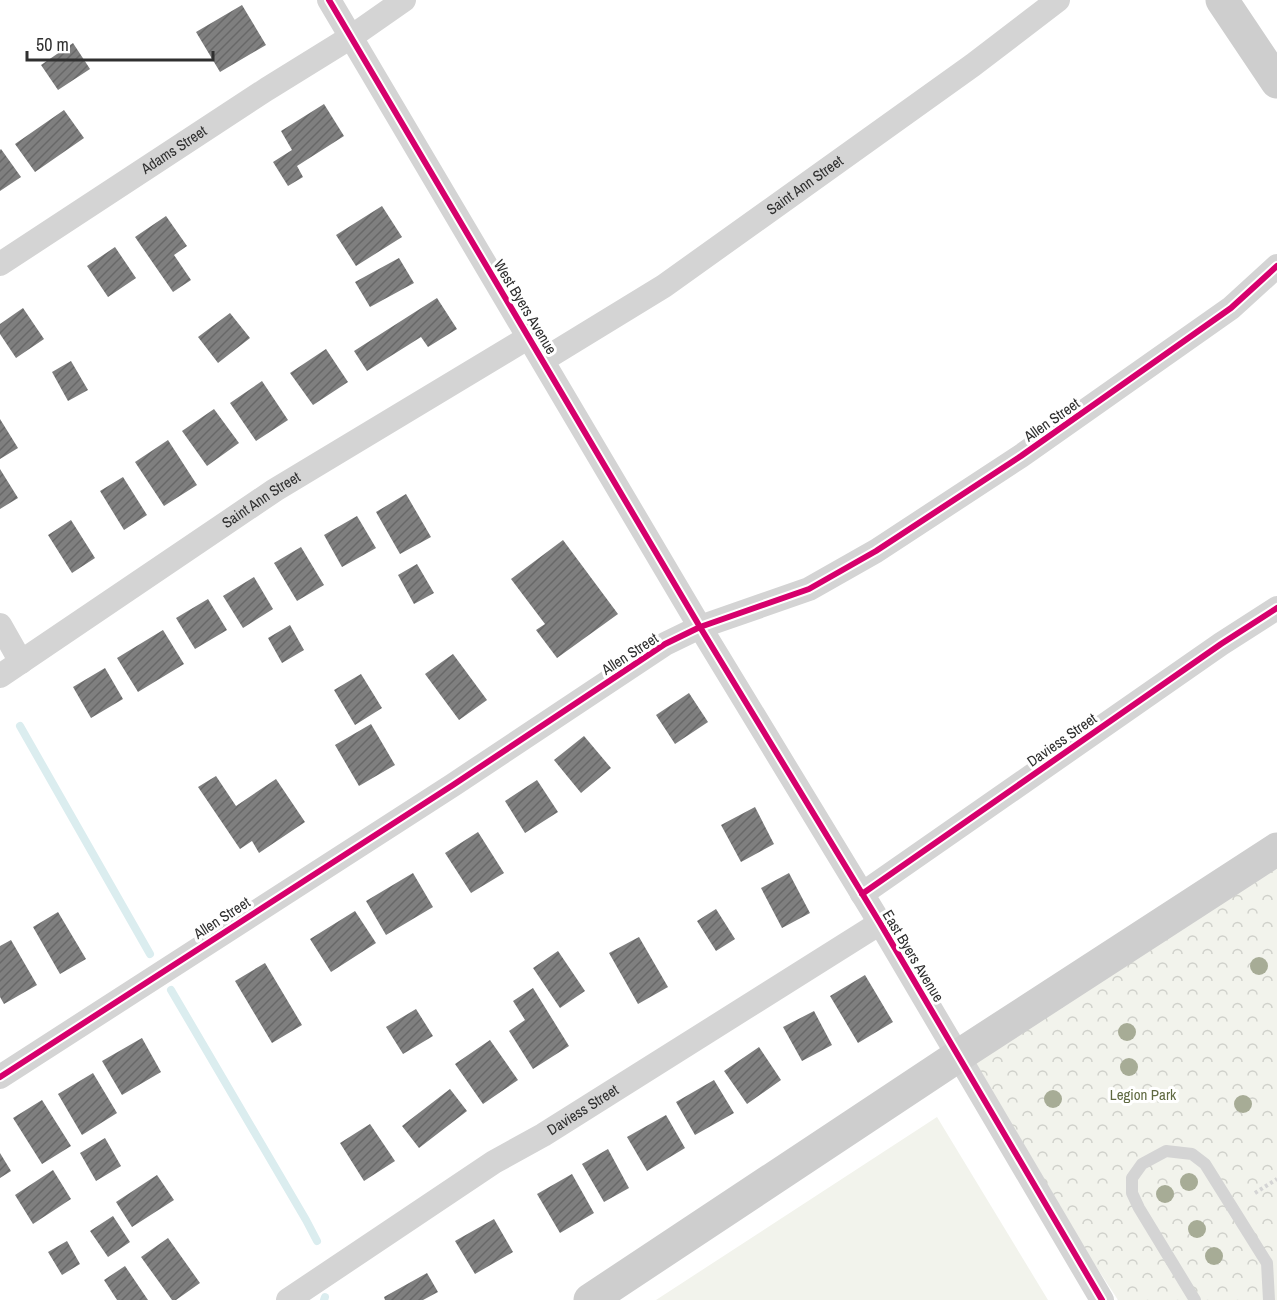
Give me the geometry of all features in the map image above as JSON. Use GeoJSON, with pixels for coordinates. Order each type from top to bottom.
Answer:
{"type":"FeatureCollection","features":[{"type":"Feature","properties":{"kind":"street","name":"West Byers Avenue"},"geometry":{"type":"LineString","coordinates":[[330,0],[700,627]]}},
{"type":"Feature","properties":{"kind":"street","name":"Adams Street"},"geometry":{"type":"LineString","coordinates":[[0,264],[267,89],[351,37],[404,0]]}},
{"type":"Feature","properties":{"kind":"street","name":"Saint Ann Street"},"geometry":{"type":"LineString","coordinates":[[543,360],[664,286],[973,65],[1058,0]]}},
{"type":"Feature","properties":{"kind":"street"},"geometry":{"type":"LineString","coordinates":[[1222,0],[1277,82]]}},
{"type":"Feature","properties":{"kind":"street","name":"Allen Street"},"geometry":{"type":"LineString","coordinates":[[0,1077],[453,785],[665,644],[700,627],[809,589],[876,551],[1021,456],[1221,315],[1277,266]]}},
{"type":"Feature","properties":{"kind":"street","name":"Saint Ann Street"},"geometry":{"type":"LineString","coordinates":[[0,676],[275,490],[529,337]]}},
{"type":"Feature","properties":{"kind":"street","name":"Daviess Street"},"geometry":{"type":"LineString","coordinates":[[862,894],[1221,644],[1277,609]]}},
{"type":"Feature","properties":{"kind":"street"},"geometry":{"type":"LineString","coordinates":[[0,625],[21,662]]}},
{"type":"Feature","properties":{"kind":"street","name":"East Byers Avenue"},"geometry":{"type":"LineString","coordinates":[[700,627],[880,923],[1099,1298]]}},
{"type":"Feature","properties":{"kind":"street"},"geometry":{"type":"LineString","coordinates":[[590,1300],[958,1056],[1277,849]]}},
{"type":"Feature","properties":{"kind":"street","name":"Daviess Street"},"geometry":{"type":"LineString","coordinates":[[288,1300],[494,1162],[543,1135],[880,923]]}},
{"type":"Feature","properties":{"kind":"lane"},"geometry":{"type":"LineString","coordinates":[[1195,1300],[1132,1193],[1132,1178],[1136,1170],[1156,1155],[1166,1151],[1192,1154],[1205,1164],[1267,1263],[1269,1300]]}},
{"type":"Feature","properties":{"kind":"path"},"geometry":{"type":"LineString","coordinates":[[1255,1193],[1277,1179]]}},
{"type":"Feature","properties":{"kind":"green space","name":"Legion Park"},"geometry":{"type":"Polygon","coordinates":[[[1277,849],[1277,1300],[1118,1300],[958,1056],[1277,849]]]}},
{"type":"Feature","properties":{"kind":"green space"},"geometry":{"type":"Polygon","coordinates":[[[937,1117],[1048,1300],[656,1300],[937,1117]]]}},
{"type":"Feature","properties":{"kind":"building"},"geometry":{"type":"Polygon","coordinates":[[[242,5],[266,45],[220,72],[196,32],[242,5]]]}},
{"type":"Feature","properties":{"kind":"building"},"geometry":{"type":"Polygon","coordinates":[[[73,43],[90,69],[58,90],[41,65],[73,43]]]}},
{"type":"Feature","properties":{"kind":"building"},"geometry":{"type":"Polygon","coordinates":[[[324,104],[344,136],[297,166],[303,177],[288,186],[273,162],[292,150],[281,131],[324,104]]]}},
{"type":"Feature","properties":{"kind":"building"},"geometry":{"type":"Polygon","coordinates":[[[64,110],[84,138],[35,172],[15,144],[64,110]]]}},
{"type":"Feature","properties":{"kind":"building"},"geometry":{"type":"Polygon","coordinates":[[[0,150],[21,177],[0,191],[0,150]]]}},
{"type":"Feature","properties":{"kind":"building"},"geometry":{"type":"Polygon","coordinates":[[[382,206],[402,237],[356,266],[336,235],[382,206]]]}},
{"type":"Feature","properties":{"kind":"building"},"geometry":{"type":"Polygon","coordinates":[[[166,216],[187,246],[174,255],[191,280],[173,292],[135,237],[166,216]]]}},
{"type":"Feature","properties":{"kind":"building"},"geometry":{"type":"Polygon","coordinates":[[[115,247],[136,278],[108,297],[87,266],[115,247]]]}},
{"type":"Feature","properties":{"kind":"building"},"geometry":{"type":"Polygon","coordinates":[[[399,258],[414,283],[370,307],[355,282],[399,258]]]}},
{"type":"Feature","properties":{"kind":"building"},"geometry":{"type":"Polygon","coordinates":[[[437,298],[457,329],[428,347],[421,337],[367,371],[354,351],[437,298]]]}},
{"type":"Feature","properties":{"kind":"building"},"geometry":{"type":"Polygon","coordinates":[[[23,308],[44,339],[16,358],[0,334],[0,324],[23,308]]]}},
{"type":"Feature","properties":{"kind":"building"},"geometry":{"type":"Polygon","coordinates":[[[230,313],[250,338],[218,363],[198,337],[230,313]]]}},
{"type":"Feature","properties":{"kind":"building"},"geometry":{"type":"Polygon","coordinates":[[[326,349],[348,382],[313,405],[290,373],[326,349]]]}},
{"type":"Feature","properties":{"kind":"building"},"geometry":{"type":"Polygon","coordinates":[[[71,361],[88,390],[68,401],[52,372],[71,361]]]}},
{"type":"Feature","properties":{"kind":"building"},"geometry":{"type":"Polygon","coordinates":[[[262,381],[288,420],[256,441],[230,403],[262,381]]]}},
{"type":"Feature","properties":{"kind":"building"},"geometry":{"type":"Polygon","coordinates":[[[214,409],[239,443],[207,466],[182,431],[214,409]]]}},
{"type":"Feature","properties":{"kind":"building"},"geometry":{"type":"Polygon","coordinates":[[[0,419],[18,448],[0,459],[0,419]]]}},
{"type":"Feature","properties":{"kind":"building"},"geometry":{"type":"Polygon","coordinates":[[[168,440],[197,485],[164,506],[135,462],[168,440]]]}},
{"type":"Feature","properties":{"kind":"building"},"geometry":{"type":"Polygon","coordinates":[[[0,469],[18,498],[0,509],[0,469]]]}},
{"type":"Feature","properties":{"kind":"building"},"geometry":{"type":"Polygon","coordinates":[[[123,477],[147,515],[124,530],[100,491],[123,477]]]}},
{"type":"Feature","properties":{"kind":"building"},"geometry":{"type":"Polygon","coordinates":[[[406,494],[431,537],[400,554],[376,512],[406,494]]]}},
{"type":"Feature","properties":{"kind":"building"},"geometry":{"type":"Polygon","coordinates":[[[357,516],[376,548],[342,567],[324,535],[357,516]]]}},
{"type":"Feature","properties":{"kind":"building"},"geometry":{"type":"Polygon","coordinates":[[[71,520],[95,558],[72,573],[48,535],[71,520]]]}},
{"type":"Feature","properties":{"kind":"building"},"geometry":{"type":"Polygon","coordinates":[[[563,540],[618,614],[557,658],[536,630],[545,624],[511,579],[563,540]]]}},
{"type":"Feature","properties":{"kind":"building"},"geometry":{"type":"Polygon","coordinates":[[[301,547],[324,585],[297,601],[274,563],[301,547]]]}},
{"type":"Feature","properties":{"kind":"building"},"geometry":{"type":"Polygon","coordinates":[[[417,564],[434,593],[414,604],[398,575],[417,564]]]}},
{"type":"Feature","properties":{"kind":"building"},"geometry":{"type":"Polygon","coordinates":[[[254,577],[273,609],[243,628],[223,596],[254,577]]]}},
{"type":"Feature","properties":{"kind":"building"},"geometry":{"type":"Polygon","coordinates":[[[208,599],[227,630],[195,649],[176,618],[208,599]]]}},
{"type":"Feature","properties":{"kind":"building"},"geometry":{"type":"Polygon","coordinates":[[[290,625],[304,650],[282,663],[268,638],[290,625]]]}},
{"type":"Feature","properties":{"kind":"building"},"geometry":{"type":"Polygon","coordinates":[[[163,630],[184,664],[138,692],[117,658],[163,630]]]}},
{"type":"Feature","properties":{"kind":"building"},"geometry":{"type":"Polygon","coordinates":[[[453,654],[487,700],[459,720],[425,674],[453,654]]]}},
{"type":"Feature","properties":{"kind":"building"},"geometry":{"type":"Polygon","coordinates":[[[105,668],[123,699],[91,718],[73,687],[105,668]]]}},
{"type":"Feature","properties":{"kind":"building"},"geometry":{"type":"Polygon","coordinates":[[[361,674],[382,708],[355,725],[334,690],[361,674]]]}},
{"type":"Feature","properties":{"kind":"building"},"geometry":{"type":"Polygon","coordinates":[[[689,693],[708,722],[675,744],[656,715],[689,693]]]}},
{"type":"Feature","properties":{"kind":"building"},"geometry":{"type":"Polygon","coordinates":[[[371,724],[395,765],[359,786],[335,745],[371,724]]]}},
{"type":"Feature","properties":{"kind":"building"},"geometry":{"type":"Polygon","coordinates":[[[584,736],[611,768],[581,793],[554,760],[584,736]]]}},
{"type":"Feature","properties":{"kind":"building"},"geometry":{"type":"Polygon","coordinates":[[[216,776],[236,806],[276,779],[305,822],[259,853],[252,841],[240,849],[198,787],[216,776]]]}},
{"type":"Feature","properties":{"kind":"building"},"geometry":{"type":"Polygon","coordinates":[[[537,780],[558,812],[525,833],[505,801],[537,780]]]}},
{"type":"Feature","properties":{"kind":"building"},"geometry":{"type":"Polygon","coordinates":[[[755,807],[774,844],[741,862],[721,825],[755,807]]]}},
{"type":"Feature","properties":{"kind":"building"},"geometry":{"type":"Polygon","coordinates":[[[478,832],[504,873],[471,893],[445,853],[478,832]]]}},
{"type":"Feature","properties":{"kind":"building"},"geometry":{"type":"Polygon","coordinates":[[[413,873],[433,907],[386,935],[366,901],[413,873]]]}},
{"type":"Feature","properties":{"kind":"building"},"geometry":{"type":"Polygon","coordinates":[[[789,873],[810,913],[782,928],[761,888],[789,873]]]}},
{"type":"Feature","properties":{"kind":"building"},"geometry":{"type":"Polygon","coordinates":[[[716,909],[735,939],[716,951],[697,921],[716,909]]]}},
{"type":"Feature","properties":{"kind":"building"},"geometry":{"type":"Polygon","coordinates":[[[355,911],[376,943],[331,972],[310,939],[355,911]]]}},
{"type":"Feature","properties":{"kind":"building"},"geometry":{"type":"Polygon","coordinates":[[[58,912],[86,959],[60,974],[33,927],[58,912]]]}},
{"type":"Feature","properties":{"kind":"building"},"geometry":{"type":"Polygon","coordinates":[[[639,937],[668,987],[638,1004],[609,953],[639,937]]]}},
{"type":"Feature","properties":{"kind":"building"},"geometry":{"type":"Polygon","coordinates":[[[11,940],[37,985],[4,1004],[0,997],[0,946],[11,940]]]}},
{"type":"Feature","properties":{"kind":"building"},"geometry":{"type":"Polygon","coordinates":[[[558,951],[585,991],[560,1008],[533,968],[558,951]]]}},
{"type":"Feature","properties":{"kind":"building"},"geometry":{"type":"Polygon","coordinates":[[[265,963],[302,1025],[272,1043],[235,981],[265,963]]]}},
{"type":"Feature","properties":{"kind":"building"},"geometry":{"type":"Polygon","coordinates":[[[865,975],[893,1022],[858,1043],[830,996],[865,975]]]}},
{"type":"Feature","properties":{"kind":"building"},"geometry":{"type":"Polygon","coordinates":[[[533,988],[569,1046],[533,1069],[509,1031],[525,1020],[513,1001],[533,988]]]}},
{"type":"Feature","properties":{"kind":"building"},"geometry":{"type":"Polygon","coordinates":[[[416,1009],[433,1036],[403,1054],[386,1027],[416,1009]]]}},
{"type":"Feature","properties":{"kind":"building"},"geometry":{"type":"Polygon","coordinates":[[[814,1011],[832,1045],[802,1061],[783,1027],[814,1011]]]}},
{"type":"Feature","properties":{"kind":"building"},"geometry":{"type":"Polygon","coordinates":[[[142,1038],[161,1072],[122,1095],[102,1061],[142,1038]]]}},
{"type":"Feature","properties":{"kind":"building"},"geometry":{"type":"Polygon","coordinates":[[[490,1040],[518,1080],[483,1104],[455,1064],[490,1040]]]}},
{"type":"Feature","properties":{"kind":"building"},"geometry":{"type":"Polygon","coordinates":[[[759,1047],[781,1080],[747,1104],[724,1071],[759,1047]]]}},
{"type":"Feature","properties":{"kind":"building"},"geometry":{"type":"Polygon","coordinates":[[[93,1073],[117,1113],[82,1135],[58,1094],[93,1073]]]}},
{"type":"Feature","properties":{"kind":"building"},"geometry":{"type":"Polygon","coordinates":[[[714,1080],[734,1113],[695,1135],[676,1102],[714,1080]]]}},
{"type":"Feature","properties":{"kind":"building"},"geometry":{"type":"Polygon","coordinates":[[[450,1089],[467,1111],[419,1148],[402,1126],[450,1089]]]}},
{"type":"Feature","properties":{"kind":"building"},"geometry":{"type":"Polygon","coordinates":[[[42,1100],[71,1146],[42,1164],[13,1118],[42,1100]]]}},
{"type":"Feature","properties":{"kind":"building"},"geometry":{"type":"Polygon","coordinates":[[[666,1115],[685,1148],[647,1171],[627,1137],[666,1115]]]}},
{"type":"Feature","properties":{"kind":"building"},"geometry":{"type":"Polygon","coordinates":[[[370,1124],[395,1161],[364,1181],[340,1143],[370,1124]]]}},
{"type":"Feature","properties":{"kind":"building"},"geometry":{"type":"Polygon","coordinates":[[[105,1138],[121,1166],[96,1181],[80,1153],[105,1138]]]}},
{"type":"Feature","properties":{"kind":"building"},"geometry":{"type":"Polygon","coordinates":[[[608,1149],[629,1188],[604,1202],[582,1164],[608,1149]]]}},
{"type":"Feature","properties":{"kind":"building"},"geometry":{"type":"Polygon","coordinates":[[[0,1153],[11,1171],[0,1178],[0,1153]]]}},
{"type":"Feature","properties":{"kind":"building"},"geometry":{"type":"Polygon","coordinates":[[[53,1170],[71,1199],[33,1224],[15,1195],[53,1170]]]}},
{"type":"Feature","properties":{"kind":"building"},"geometry":{"type":"Polygon","coordinates":[[[572,1174],[594,1213],[560,1233],[537,1194],[572,1174]]]}},
{"type":"Feature","properties":{"kind":"building"},"geometry":{"type":"Polygon","coordinates":[[[157,1175],[174,1200],[132,1227],[116,1202],[157,1175]]]}},
{"type":"Feature","properties":{"kind":"building"},"geometry":{"type":"Polygon","coordinates":[[[113,1216],[130,1242],[108,1257],[90,1231],[113,1216]]]}},
{"type":"Feature","properties":{"kind":"building"},"geometry":{"type":"Polygon","coordinates":[[[494,1219],[513,1252],[475,1274],[455,1241],[494,1219]]]}},
{"type":"Feature","properties":{"kind":"building"},"geometry":{"type":"Polygon","coordinates":[[[168,1238],[200,1283],[176,1300],[172,1300],[141,1257],[168,1238]]]}},
{"type":"Feature","properties":{"kind":"building"},"geometry":{"type":"Polygon","coordinates":[[[67,1241],[80,1264],[62,1275],[48,1252],[67,1241]]]}},
{"type":"Feature","properties":{"kind":"building"},"geometry":{"type":"Polygon","coordinates":[[[125,1266],[148,1300],[117,1300],[104,1280],[125,1266]]]}},
{"type":"Feature","properties":{"kind":"building"},"geometry":{"type":"Polygon","coordinates":[[[427,1273],[438,1292],[423,1300],[385,1300],[384,1297],[427,1273]]]}},
{"type":"Feature","properties":{"kind":"waterway"},"geometry":{"type":"LineString","coordinates":[[20,726],[150,954]]}},
{"type":"Feature","properties":{"kind":"waterway"},"geometry":{"type":"LineString","coordinates":[[171,990],[317,1241]]}},
{"type":"Feature","properties":{"kind":"cycle path"},"geometry":{"type":"LineString","coordinates":[[329,0],[700,627],[880,923],[1102,1300]]}},
{"type":"Feature","properties":{"kind":"cycle path"},"geometry":{"type":"LineString","coordinates":[[0,1077],[453,785],[665,644],[700,627],[809,589],[876,551],[1021,456],[1231,308],[1277,266]]}},
{"type":"Feature","properties":{"kind":"cycle path"},"geometry":{"type":"LineString","coordinates":[[862,894],[1221,644],[1277,608]]}}]}
